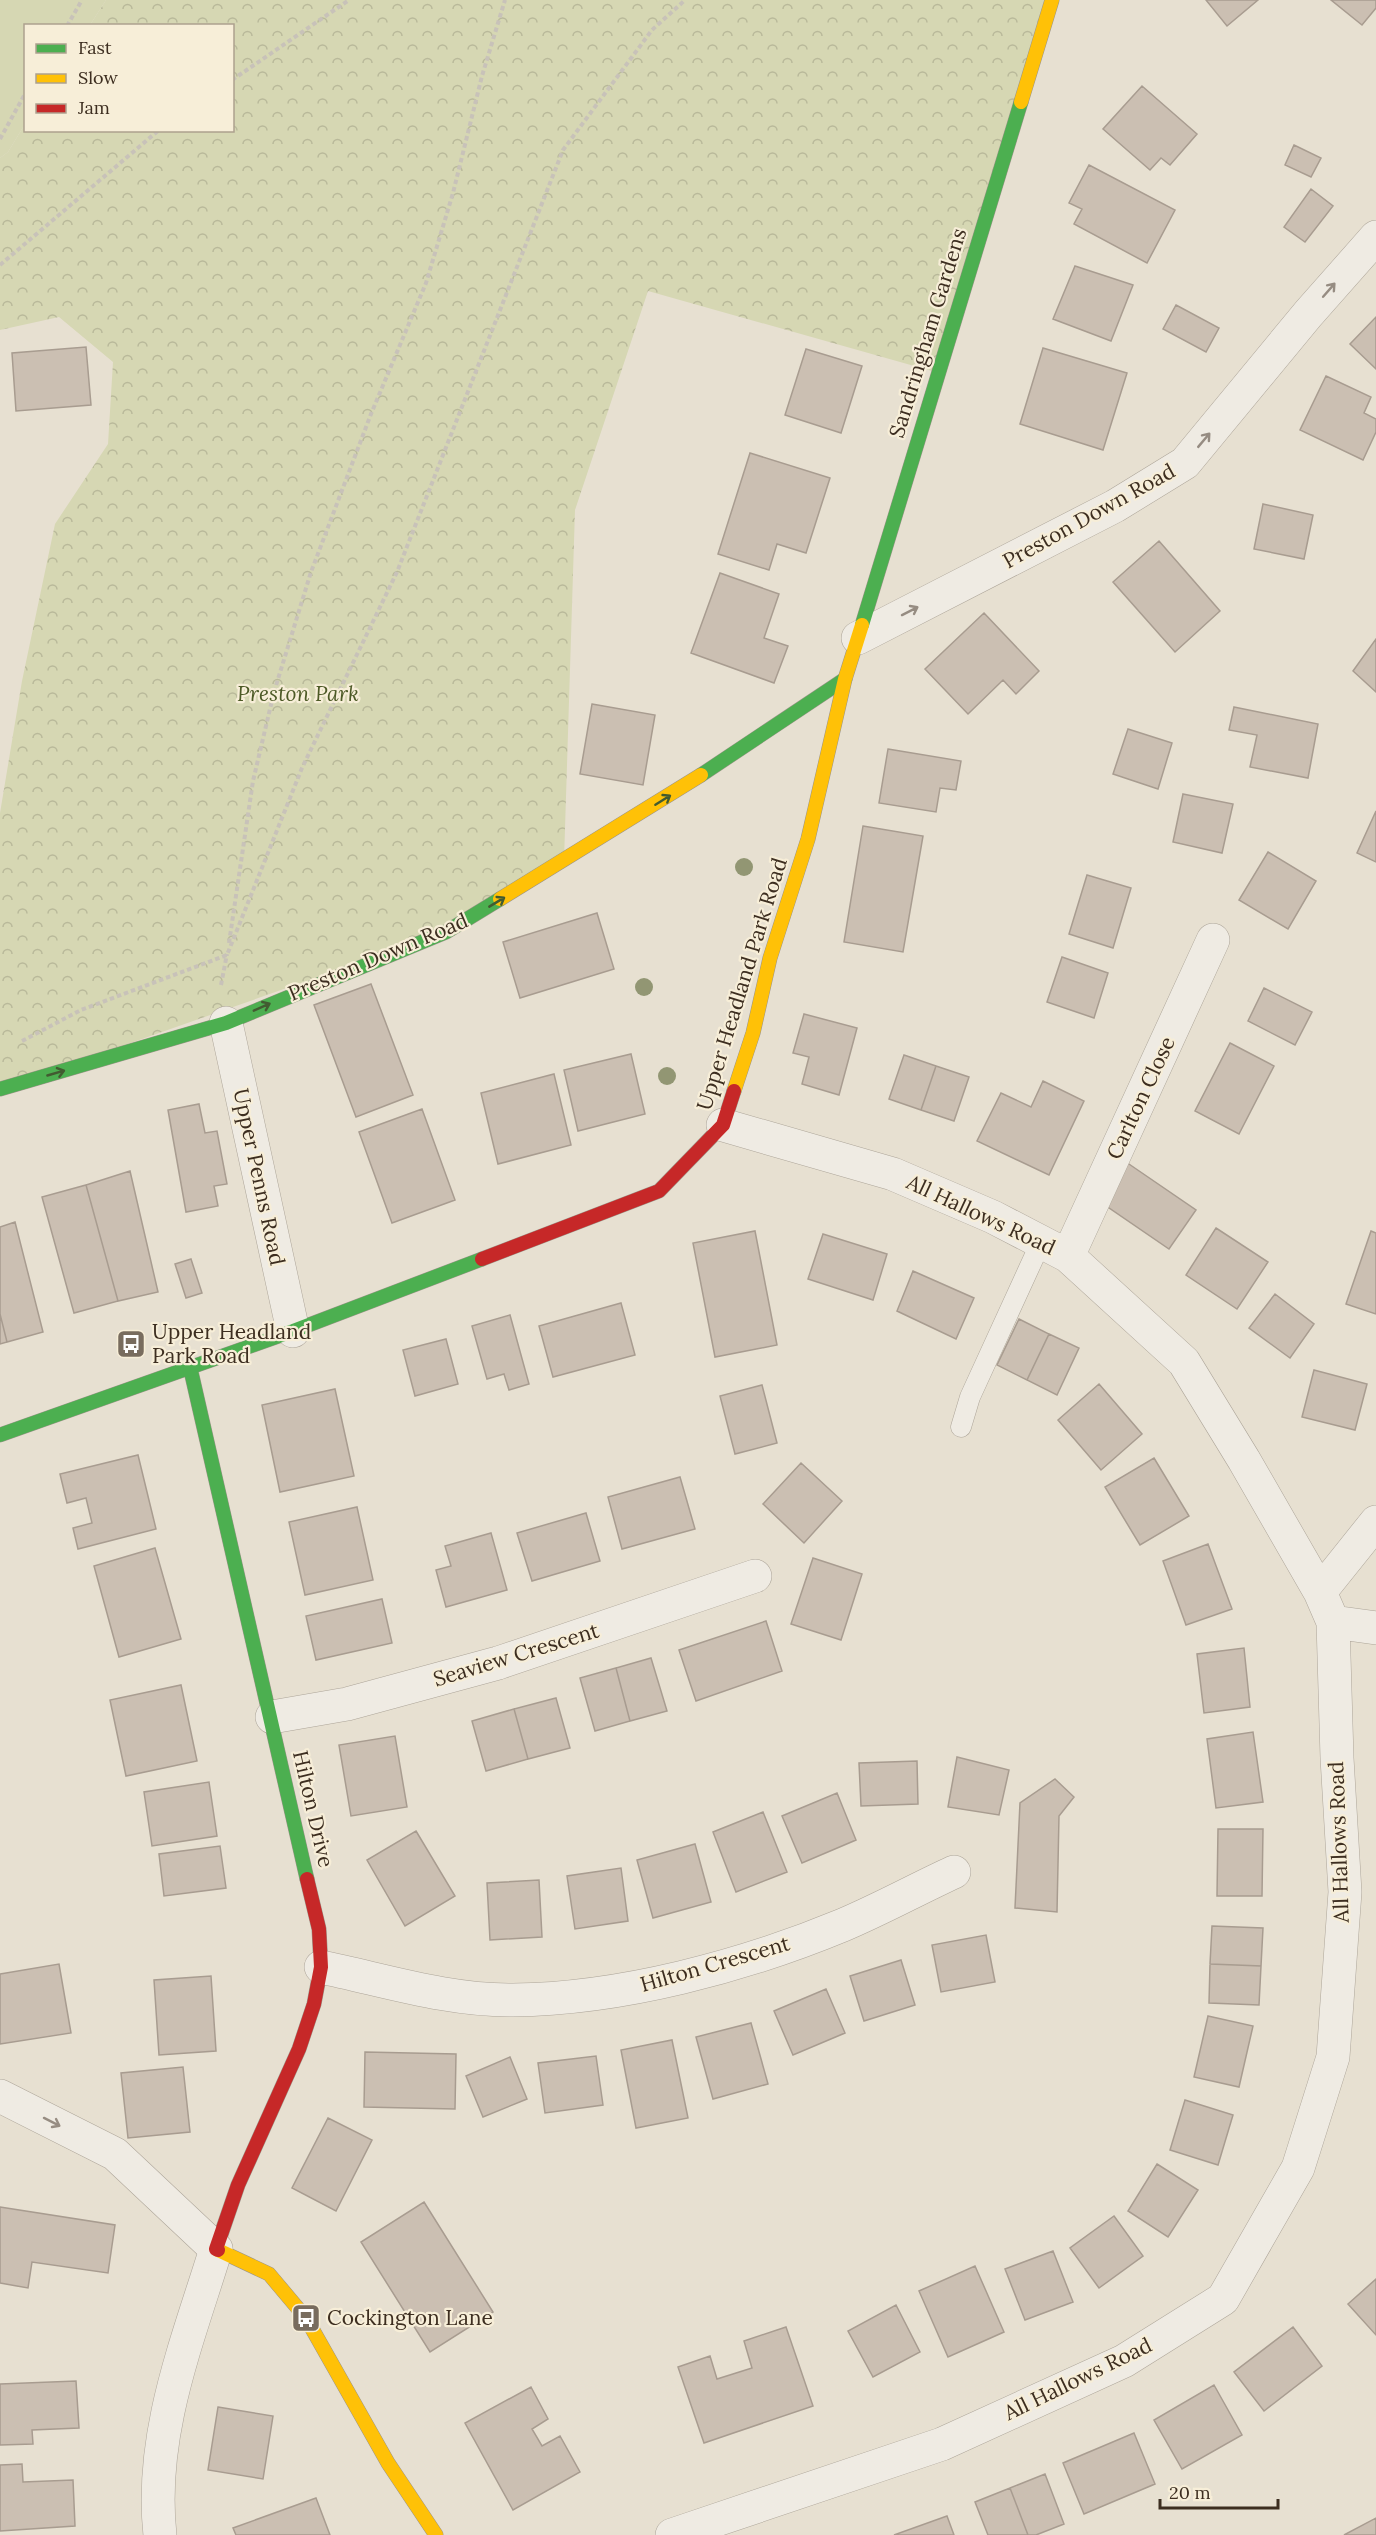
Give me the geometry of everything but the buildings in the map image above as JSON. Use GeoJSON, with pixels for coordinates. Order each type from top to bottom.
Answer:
{"type":"FeatureCollection","features":[{"type":"Feature","properties":{"kind":"street","name":"Sandringham Gardens"},"geometry":{"type":"LineString","coordinates":[[845,679],[1052,0]]}},
{"type":"Feature","properties":{"kind":"street","name":"Preston Down Road"},"geometry":{"type":"LineString","coordinates":[[858,638],[1115,506],[1185,463],[1308,314],[1376,237]]}},
{"type":"Feature","properties":{"kind":"street","name":"Preston Down Road"},"geometry":{"type":"LineString","coordinates":[[0,1089],[226,1023],[446,932],[724,761],[845,679]]}},
{"type":"Feature","properties":{"kind":"street","name":"Upper Headland Park Road"},"geometry":{"type":"LineString","coordinates":[[0,1435],[293,1330],[659,1191],[723,1125],[753,1033],[770,958],[808,838],[845,679]]}},
{"type":"Feature","properties":{"kind":"street","name":"Carlton Close"},"geometry":{"type":"LineString","coordinates":[[1054,1249],[1214,940]]}},
{"type":"Feature","properties":{"kind":"street","name":"Upper Penns Road"},"geometry":{"type":"LineString","coordinates":[[226,1023],[293,1330]]}},
{"type":"Feature","properties":{"kind":"street","name":"All Hallows Road"},"geometry":{"type":"LineString","coordinates":[[672,2535],[942,2444],[1124,2361],[1223,2300],[1298,2168],[1333,2056],[1345,1892],[1337,1758],[1333,1622],[1320,1592],[1184,1362],[1054,1249],[993,1217],[893,1174],[723,1125]]}},
{"type":"Feature","properties":{"kind":"street","name":"Hilton Drive"},"geometry":{"type":"LineString","coordinates":[[190,1367],[319,1929],[321,1967],[314,2004],[299,2049],[238,2185],[216,2249]]}},
{"type":"Feature","properties":{"kind":"street"},"geometry":{"type":"LineString","coordinates":[[1320,1592],[1376,1522]]}},
{"type":"Feature","properties":{"kind":"street","name":"Seaview Crescent"},"geometry":{"type":"LineString","coordinates":[[272,1717],[347,1704],[498,1663],[755,1576]]}},
{"type":"Feature","properties":{"kind":"street"},"geometry":{"type":"LineString","coordinates":[[1333,1622],[1376,1628]]}},
{"type":"Feature","properties":{"kind":"street","name":"Hilton Crescent"},"geometry":{"type":"LineString","coordinates":[[321,1967],[449,1995],[512,2000],[574,1996],[655,1984],[737,1962],[843,1925],[954,1872]]}},
{"type":"Feature","properties":{"kind":"street"},"geometry":{"type":"LineString","coordinates":[[0,2096],[115,2154],[216,2249],[269,2274],[306,2318],[388,2463],[436,2535]]}},
{"type":"Feature","properties":{"kind":"street"},"geometry":{"type":"LineString","coordinates":[[160,2535],[158,2479],[163,2432],[179,2365],[216,2249]]}},
{"type":"Feature","properties":{"kind":"lane"},"geometry":{"type":"LineString","coordinates":[[961,1427],[970,1397],[1054,1249]]}},
{"type":"Feature","properties":{"kind":"path"},"geometry":{"type":"LineString","coordinates":[[68,24],[82,0]]}},
{"type":"Feature","properties":{"kind":"path"},"geometry":{"type":"LineString","coordinates":[[234,79],[349,0]]}},
{"type":"Feature","properties":{"kind":"path"},"geometry":{"type":"LineString","coordinates":[[226,1023],[219,992],[253,781],[274,692],[311,572],[371,414],[426,283],[453,193],[482,76],[505,0]]}},
{"type":"Feature","properties":{"kind":"path"},"geometry":{"type":"LineString","coordinates":[[20,1042],[81,1010],[226,955],[302,768],[397,572],[563,150],[652,30],[685,0]]}},
{"type":"Feature","properties":{"kind":"path"},"geometry":{"type":"LineString","coordinates":[[0,139],[24,96]]}},
{"type":"Feature","properties":{"kind":"path"},"geometry":{"type":"LineString","coordinates":[[0,265],[157,132]]}},
{"type":"Feature","properties":{"kind":"green space"},"geometry":{"type":"Polygon","coordinates":[[[0,0],[106,0],[91,24],[24,24],[24,126],[8,152],[0,158],[0,0]]]}},
{"type":"Feature","properties":{"kind":"green space","name":"Preston Park"},"geometry":{"type":"Polygon","coordinates":[[[106,0],[1052,0],[939,373],[648,291],[575,510],[564,861],[446,932],[0,1089],[0,813],[22,681],[55,524],[108,444],[113,362],[59,317],[0,330],[0,158],[8,152],[24,126],[24,132],[234,132],[234,24],[91,24],[106,0]]]}},
{"type":"Feature","properties":{"kind":"traffic: fast"},"geometry":{"type":"LineString","coordinates":[[862,625],[1021,102]]}},
{"type":"Feature","properties":{"kind":"traffic: fast"},"geometry":{"type":"LineString","coordinates":[[701,775],[845,679]]}},
{"type":"Feature","properties":{"kind":"traffic: fast"},"geometry":{"type":"LineString","coordinates":[[0,1089],[226,1023],[446,932],[500,899]]}},
{"type":"Feature","properties":{"kind":"traffic: fast"},"geometry":{"type":"LineString","coordinates":[[0,1435],[293,1331],[482,1259]]}},
{"type":"Feature","properties":{"kind":"traffic: fast"},"geometry":{"type":"LineString","coordinates":[[190,1367],[307,1879]]}},
{"type":"Feature","properties":{"kind":"traffic: slow"},"geometry":{"type":"LineString","coordinates":[[1021,102],[1052,0]]}},
{"type":"Feature","properties":{"kind":"traffic: slow"},"geometry":{"type":"LineString","coordinates":[[734,1091],[753,1033],[770,958],[808,839],[845,679],[862,625]]}},
{"type":"Feature","properties":{"kind":"traffic: slow"},"geometry":{"type":"LineString","coordinates":[[500,899],[701,775]]}},
{"type":"Feature","properties":{"kind":"traffic: slow"},"geometry":{"type":"LineString","coordinates":[[218,2250],[269,2274],[306,2318],[388,2463],[436,2535]]}},
{"type":"Feature","properties":{"kind":"traffic: jam"},"geometry":{"type":"LineString","coordinates":[[482,1259],[659,1191],[723,1125],[734,1091]]}},
{"type":"Feature","properties":{"kind":"traffic: jam"},"geometry":{"type":"LineString","coordinates":[[218,2250],[216,2249],[238,2185],[299,2049],[314,2004],[321,1967],[319,1929],[307,1879]]}},
{"type":"Feature","properties":{"kind":"place","name":"Upper Headland Park Road"},"geometry":{"type":"Point","coordinates":[131,1344]}},
{"type":"Feature","properties":{"kind":"place","name":"Cockington Lane"},"geometry":{"type":"Point","coordinates":[306,2318]}}]}
